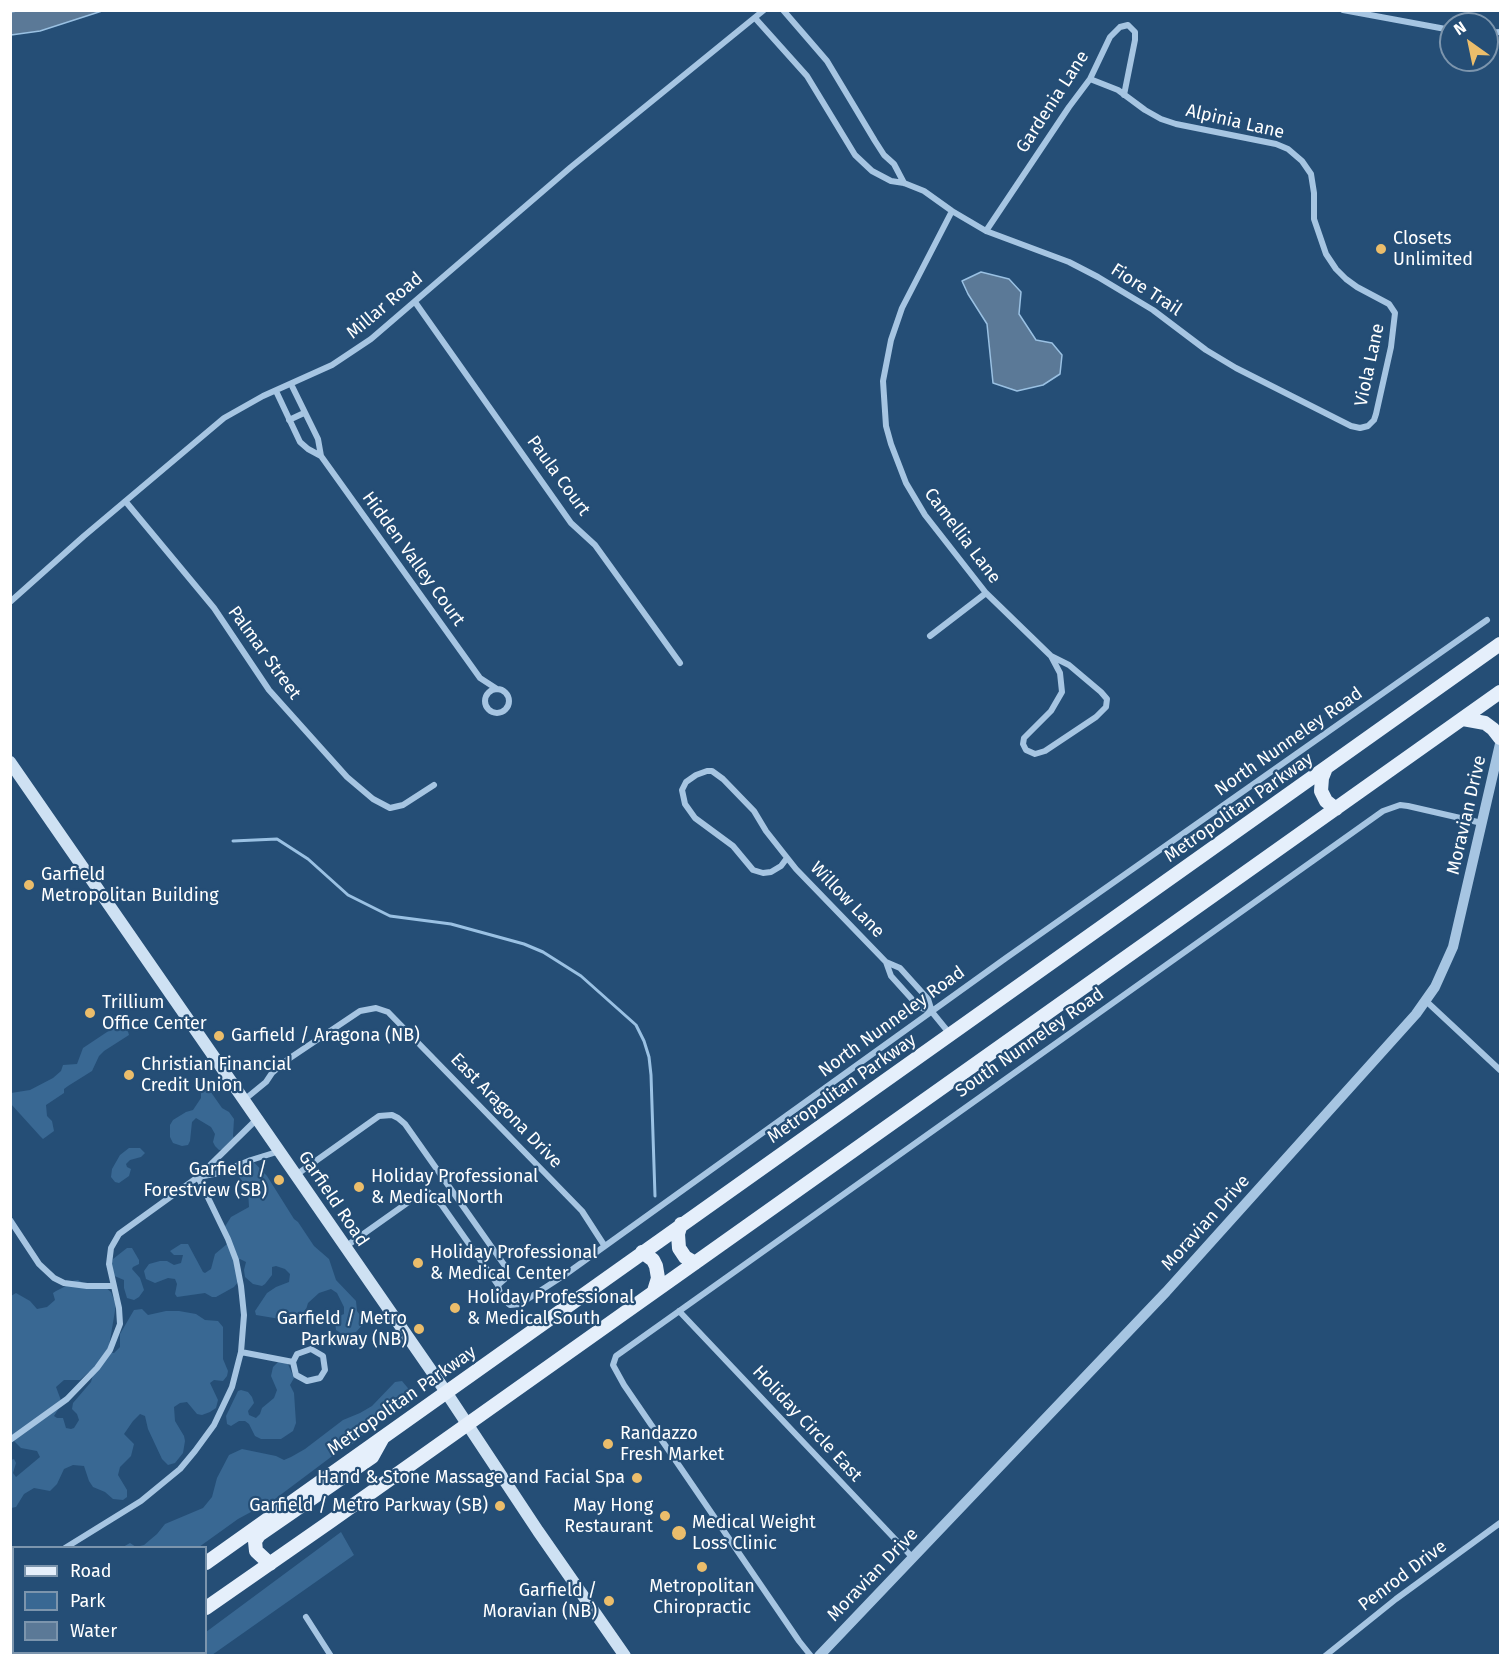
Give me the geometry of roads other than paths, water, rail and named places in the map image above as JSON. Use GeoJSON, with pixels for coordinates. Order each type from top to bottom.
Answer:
{"type":"FeatureCollection","features":[{"type":"Feature","properties":{"kind":"main road","name":"Metropolitan Parkway"},"geometry":{"type":"LineString","coordinates":[[207,1562],[1500,644]]}},
{"type":"Feature","properties":{"kind":"main road"},"geometry":{"type":"LineString","coordinates":[[207,1607],[1500,692]]}},
{"type":"Feature","properties":{"kind":"main road"},"geometry":{"type":"LineString","coordinates":[[1463,719],[1485,723],[1500,738]]}},
{"type":"Feature","properties":{"kind":"main road","name":"Garfield Road"},"geometry":{"type":"LineString","coordinates":[[10,762],[446,1392],[499,1475],[626,1656]]}},
{"type":"Feature","properties":{"kind":"main road"},"geometry":{"type":"LineString","coordinates":[[1326,768],[1321,791],[1326,801],[1336,809]]}},
{"type":"Feature","properties":{"kind":"main road"},"geometry":{"type":"LineString","coordinates":[[681,1224],[678,1234],[679,1248],[685,1257],[695,1263]]}},
{"type":"Feature","properties":{"kind":"main road"},"geometry":{"type":"LineString","coordinates":[[642,1252],[656,1266],[658,1278],[654,1291]]}},
{"type":"Feature","properties":{"kind":"main road"},"geometry":{"type":"LineString","coordinates":[[270,1564],[256,1551],[255,1541],[259,1535],[372,1456],[384,1435]]}},
{"type":"Feature","properties":{"kind":"street","name":"Millar Road"},"geometry":{"type":"LineString","coordinates":[[10,602],[224,418],[352,353],[415,302],[571,167],[764,10]]}},
{"type":"Feature","properties":{"kind":"street"},"geometry":{"type":"LineString","coordinates":[[783,10],[827,62],[875,141],[884,155],[894,164],[904,183]]}},
{"type":"Feature","properties":{"kind":"street"},"geometry":{"type":"LineString","coordinates":[[1343,10],[1439,28]]}},
{"type":"Feature","properties":{"kind":"street","name":"Fiore Trail"},"geometry":{"type":"LineString","coordinates":[[754,18],[807,76],[855,155],[872,171],[891,181],[904,183],[924,191],[986,231],[1069,262],[1153,310],[1206,350],[1236,368],[1351,426],[1360,428],[1368,426]]}},
{"type":"Feature","properties":{"kind":"street","name":"Gardenia Lane"},"geometry":{"type":"LineString","coordinates":[[986,231],[1090,79],[1110,37],[1120,27],[1128,25],[1135,32],[1135,40],[1124,95]]}},
{"type":"Feature","properties":{"kind":"street","name":"Alpinia Lane"},"geometry":{"type":"LineString","coordinates":[[1090,79],[1124,95],[1145,110],[1176,124],[1276,144],[1295,153],[1311,174],[1314,219],[1326,254],[1346,279],[1394,308]]}},
{"type":"Feature","properties":{"kind":"street","name":"Camellia Lane"},"geometry":{"type":"LineString","coordinates":[[952,211],[902,308],[887,356],[882,394],[891,444],[914,499],[986,592],[1051,656],[1060,673],[1062,692],[1051,711],[1024,738],[1023,744],[1026,750],[1035,754],[1045,751],[1089,722],[1106,707],[1107,699],[1101,692],[1069,665],[1051,656]]}},
{"type":"Feature","properties":{"kind":"street","name":"Paula Court"},"geometry":{"type":"LineString","coordinates":[[415,302],[571,523],[594,544],[680,663]]}},
{"type":"Feature","properties":{"kind":"street","name":"Viola Lane"},"geometry":{"type":"LineString","coordinates":[[1368,426],[1376,414],[1391,347],[1394,308]]}},
{"type":"Feature","properties":{"kind":"street","name":"Hidden Valley Court"},"geometry":{"type":"LineString","coordinates":[[291,384],[318,439],[321,456],[480,678],[497,689]]}},
{"type":"Feature","properties":{"kind":"street","name":"Hidden Valley Court"},"geometry":{"type":"LineString","coordinates":[[276,391],[300,442],[321,456]]}},
{"type":"Feature","properties":{"kind":"street"},"geometry":{"type":"LineString","coordinates":[[289,420],[304,413]]}},
{"type":"Feature","properties":{"kind":"street","name":"Palmar Street"},"geometry":{"type":"LineString","coordinates":[[126,502],[214,608],[252,667],[285,709],[347,777],[378,803],[390,808],[403,804],[434,785]]}},
{"type":"Feature","properties":{"kind":"street"},"geometry":{"type":"LineString","coordinates":[[930,636],[986,592]]}},
{"type":"Feature","properties":{"kind":"street","name":"North Nunneley Road"},"geometry":{"type":"LineString","coordinates":[[344,1247],[417,1196],[428,1192],[441,1204],[498,1285],[501,1297],[510,1305],[520,1304],[1487,620]]}},
{"type":"Feature","properties":{"kind":"street","name":"Hidden Valley Court"},"geometry":{"type":"LineString","coordinates":[[480,678],[485,698]]}},
{"type":"Feature","properties":{"kind":"street"},"geometry":{"type":"LineString","coordinates":[[497,689],[505,692],[509,698],[508,706],[503,712],[496,713],[488,709],[485,698],[497,689]]}},
{"type":"Feature","properties":{"kind":"street","name":"Moravian Drive"},"geometry":{"type":"LineString","coordinates":[[819,1656],[1166,1292],[1406,1027],[1426,1001],[1442,975],[1455,939],[1500,744]]}},
{"type":"Feature","properties":{"kind":"street","name":"Willow Lane"},"geometry":{"type":"LineString","coordinates":[[787,858],[781,866],[771,872],[763,873],[753,870],[733,846],[694,818],[685,804],[682,790],[686,782],[707,771],[712,771],[723,779],[754,811],[787,858],[886,962],[900,968],[928,999],[932,1012],[950,1035]]}},
{"type":"Feature","properties":{"kind":"street","name":"South Nunneley Road"},"geometry":{"type":"LineString","coordinates":[[811,1656],[615,1371],[614,1360],[620,1352],[1383,811],[1408,806],[1482,823]]}},
{"type":"Feature","properties":{"kind":"street","name":"Willow Lane"},"geometry":{"type":"LineString","coordinates":[[886,962],[891,976],[920,1006],[932,1012]]}},
{"type":"Feature","properties":{"kind":"street"},"geometry":{"type":"LineString","coordinates":[[1426,1001],[1500,1070]]}},
{"type":"Feature","properties":{"kind":"street","name":"East Aragona Drive"},"geometry":{"type":"LineString","coordinates":[[243,1100],[266,1082],[272,1073],[287,1060],[360,1011],[376,1008],[388,1012],[582,1210],[604,1245]]}},
{"type":"Feature","properties":{"kind":"street"},"geometry":{"type":"LineString","coordinates":[[296,1175],[380,1116],[392,1114],[405,1124],[505,1266],[507,1277],[498,1285]]}},
{"type":"Feature","properties":{"kind":"street"},"geometry":{"type":"LineString","coordinates":[[10,1440],[67,1399],[97,1368],[110,1350],[120,1324],[119,1308],[109,1264],[110,1255],[119,1234],[198,1177],[257,1119]]}},
{"type":"Feature","properties":{"kind":"street"},"geometry":{"type":"LineString","coordinates":[[198,1177],[219,1173],[280,1151]]}},
{"type":"Feature","properties":{"kind":"street"},"geometry":{"type":"LineString","coordinates":[[68,1546],[141,1501],[180,1469],[221,1412],[232,1387],[241,1352],[244,1307],[236,1260],[198,1177]]}},
{"type":"Feature","properties":{"kind":"street"},"geometry":{"type":"LineString","coordinates":[[10,1220],[39,1264],[54,1278],[64,1283],[113,1286]]}},
{"type":"Feature","properties":{"kind":"street","name":"Holiday Circle East"},"geometry":{"type":"LineString","coordinates":[[678,1311],[912,1557]]}},
{"type":"Feature","properties":{"kind":"street"},"geometry":{"type":"LineString","coordinates":[[311,1349],[323,1356],[325,1370],[320,1378],[307,1382],[296,1375],[293,1362],[297,1354],[311,1349]]}},
{"type":"Feature","properties":{"kind":"street"},"geometry":{"type":"LineString","coordinates":[[241,1352],[293,1362]]}},
{"type":"Feature","properties":{"kind":"street","name":"Penrod Drive"},"geometry":{"type":"LineString","coordinates":[[1324,1656],[1396,1599],[1500,1523]]}},
{"type":"Feature","properties":{"kind":"street"},"geometry":{"type":"LineString","coordinates":[[306,1617],[331,1656]]}},
{"type":"Feature","properties":{"kind":"water"},"geometry":{"type":"Polygon","coordinates":[[[102,11],[40,31],[11,35],[11,12],[102,11]]]}},
{"type":"Feature","properties":{"kind":"water"},"geometry":{"type":"Polygon","coordinates":[[[981,272],[1009,279],[1021,292],[1019,314],[1036,340],[1052,343],[1062,355],[1060,374],[1043,385],[1017,391],[993,383],[987,324],[962,281],[981,272]]]}},
{"type":"Feature","properties":{"kind":"waterway"},"geometry":{"type":"LineString","coordinates":[[233,841],[277,839],[308,859],[348,895],[390,916],[451,924],[524,944],[543,952],[581,976],[636,1025],[644,1041],[651,1075],[655,1196]]}},
{"type":"Feature","properties":{"kind":"place","name":"Closets Unlimited"},"geometry":{"type":"Point","coordinates":[1381,249]}},
{"type":"Feature","properties":{"kind":"place","name":"Garfield Metropolitan Building"},"geometry":{"type":"Point","coordinates":[29,885]}},
{"type":"Feature","properties":{"kind":"place","name":"Trillium Office Center"},"geometry":{"type":"Point","coordinates":[90,1013]}},
{"type":"Feature","properties":{"kind":"place","name":"Garfield / Aragona (NB)"},"geometry":{"type":"Point","coordinates":[219,1036]}},
{"type":"Feature","properties":{"kind":"place","name":"Christian Financial Credit Union"},"geometry":{"type":"Point","coordinates":[129,1075]}},
{"type":"Feature","properties":{"kind":"place","name":"Garfield / Forestview (SB)"},"geometry":{"type":"Point","coordinates":[279,1180]}},
{"type":"Feature","properties":{"kind":"place","name":"Holiday Professional & Medical North"},"geometry":{"type":"Point","coordinates":[359,1187]}},
{"type":"Feature","properties":{"kind":"place","name":"Holiday Professional & Medical Center"},"geometry":{"type":"Point","coordinates":[418,1263]}},
{"type":"Feature","properties":{"kind":"place","name":"Holiday Professional & Medical South"},"geometry":{"type":"Point","coordinates":[455,1308]}},
{"type":"Feature","properties":{"kind":"place","name":"Garfield / Metro Parkway (NB)"},"geometry":{"type":"Point","coordinates":[419,1329]}},
{"type":"Feature","properties":{"kind":"place","name":"Randazzo Fresh Market"},"geometry":{"type":"Point","coordinates":[608,1444]}},
{"type":"Feature","properties":{"kind":"place","name":"Hand & Stone Massage and Facial Spa"},"geometry":{"type":"Point","coordinates":[637,1478]}},
{"type":"Feature","properties":{"kind":"place","name":"Garfield / Metro Parkway (SB)"},"geometry":{"type":"Point","coordinates":[500,1506]}},
{"type":"Feature","properties":{"kind":"place","name":"May Hong Restaurant"},"geometry":{"type":"Point","coordinates":[665,1516]}},
{"type":"Feature","properties":{"kind":"place","name":"Medical Weight Loss Clinic"},"geometry":{"type":"Point","coordinates":[679,1533]}},
{"type":"Feature","properties":{"kind":"place","name":"Metropolitan Chiropractic"},"geometry":{"type":"Point","coordinates":[702,1567]}},
{"type":"Feature","properties":{"kind":"place","name":"Garfield / Moravian (NB)"},"geometry":{"type":"Point","coordinates":[609,1601]}}]}
